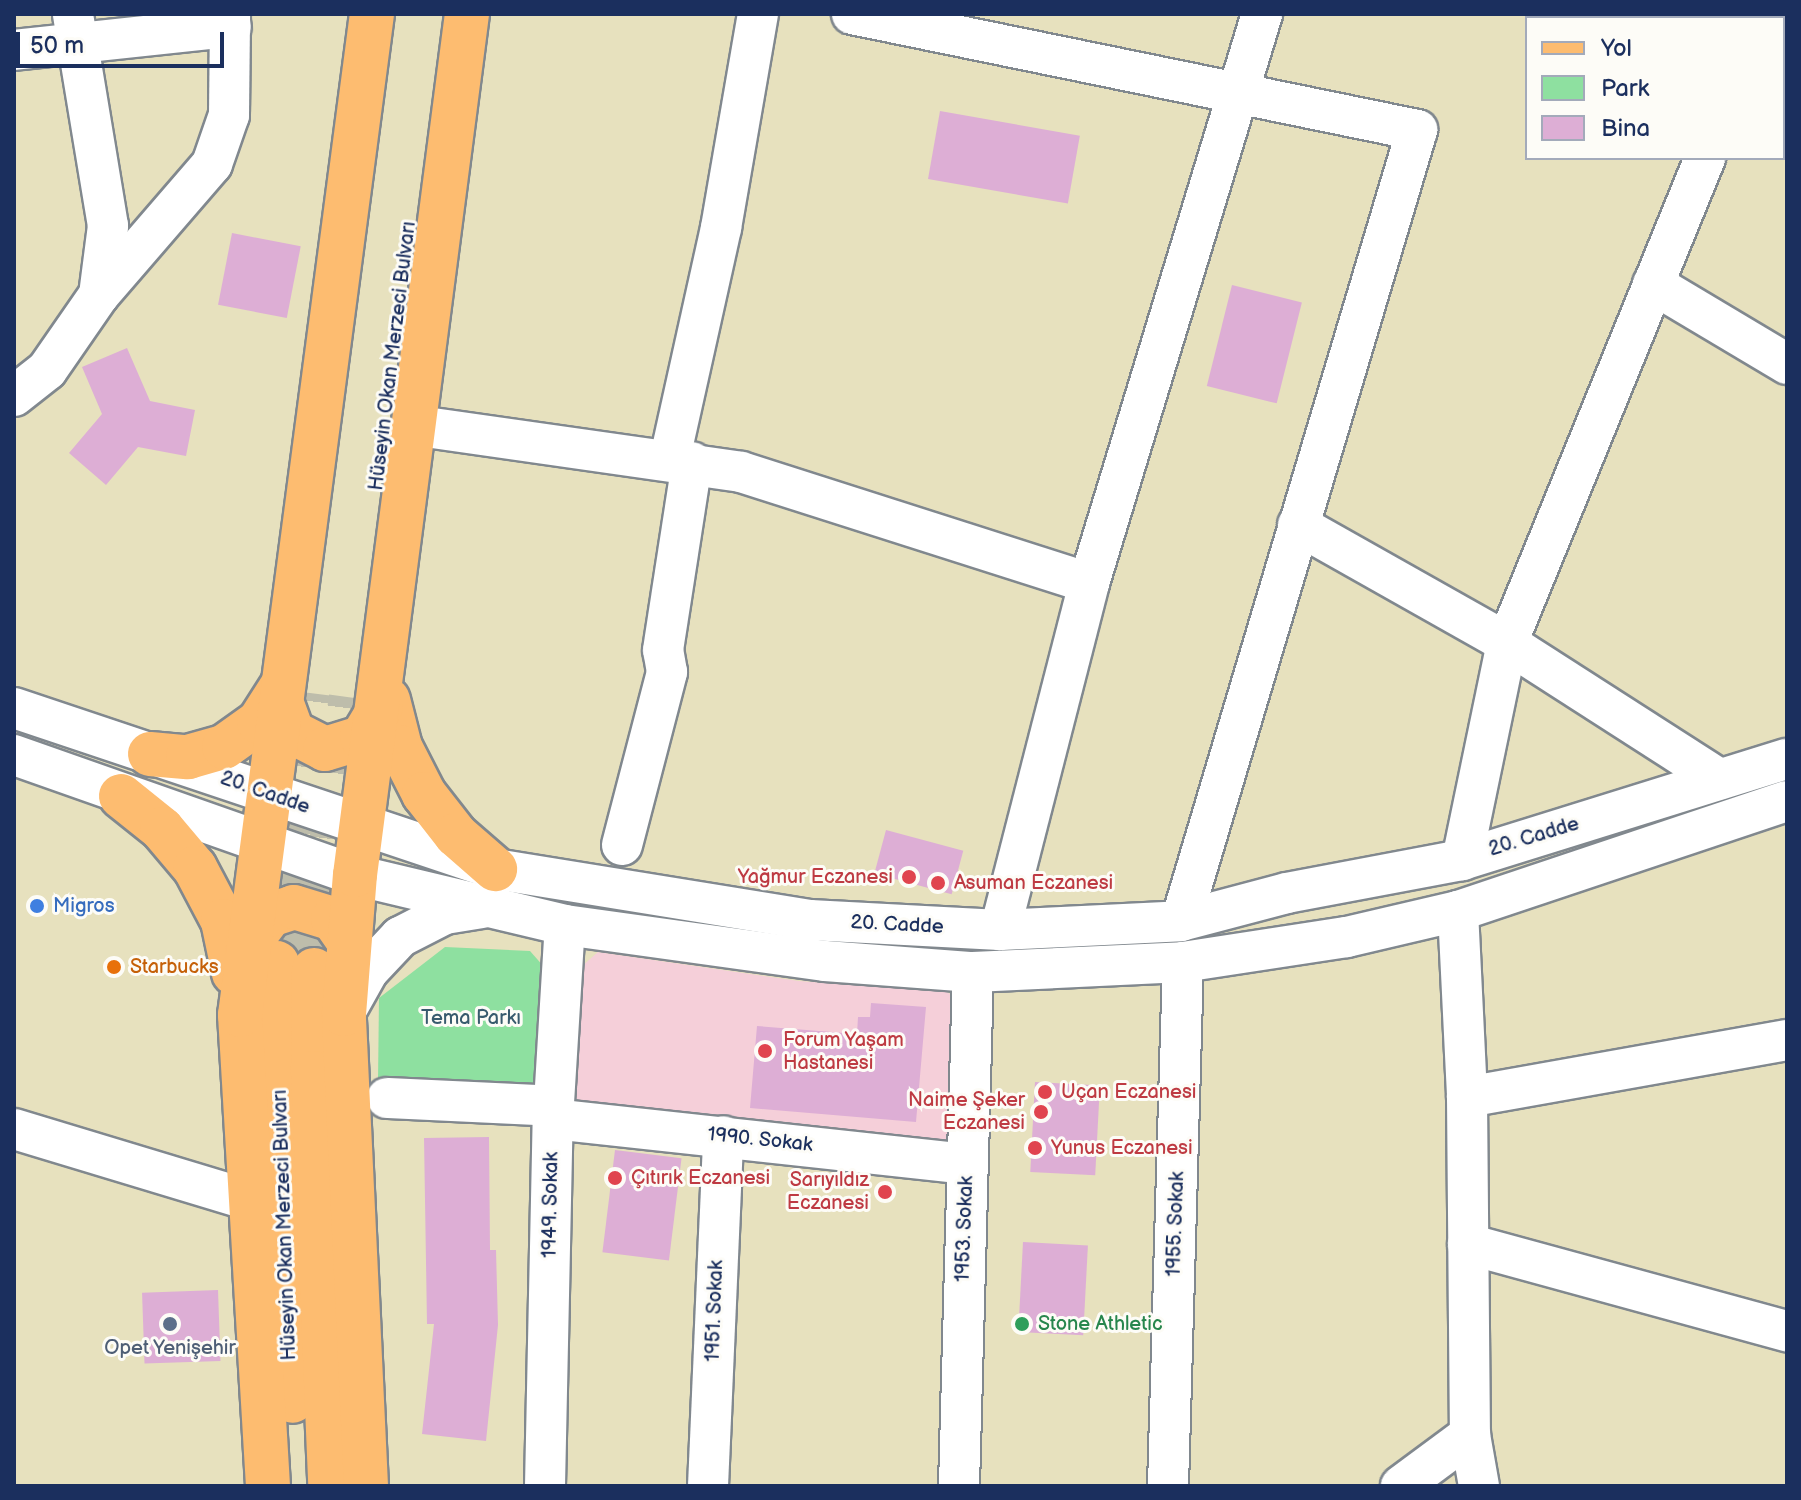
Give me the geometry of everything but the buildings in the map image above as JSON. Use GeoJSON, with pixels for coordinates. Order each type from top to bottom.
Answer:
{"type":"FeatureCollection","features":[{"type":"Feature","properties":{"kind":"main road"},"geometry":{"type":"LineString","coordinates":[[366,1486],[344,1014],[355,875],[364,825],[333,689],[372,14]]}},
{"type":"Feature","properties":{"kind":"main road","name":"Hüseyin Okan Merzeci Bulvarı"},"geometry":{"type":"LineString","coordinates":[[333,689],[402,14]]}},
{"type":"Feature","properties":{"kind":"main road","name":"Hüseyin Okan Merzeci Bulvarı"},"geometry":{"type":"LineString","coordinates":[[333,689],[437,14]]}},
{"type":"Feature","properties":{"kind":"main road"},"geometry":{"type":"LineString","coordinates":[[240,1015],[279,960],[261,845],[267,794],[333,689],[412,425],[467,14]]}},
{"type":"Feature","properties":{"kind":"main road"},"geometry":{"type":"LineString","coordinates":[[150,754],[206,753],[243,736],[272,705],[333,689],[392,721],[411,771],[495,888]]}},
{"type":"Feature","properties":{"kind":"main road"},"geometry":{"type":"LineString","coordinates":[[121,796],[179,847],[210,894],[231,950],[240,1015],[268,1486]]}},
{"type":"Feature","properties":{"kind":"main road"},"geometry":{"type":"LineString","coordinates":[[279,960],[270,915],[294,907],[333,919],[349,942]]}},
{"type":"Feature","properties":{"kind":"main road","name":"Hüseyin Okan Merzeci Bulvarı"},"geometry":{"type":"LineString","coordinates":[[279,960],[296,1486]]}},
{"type":"Feature","properties":{"kind":"main road","name":"Hüseyin Okan Merzeci Bulvarı"},"geometry":{"type":"LineString","coordinates":[[279,960],[313,1073],[330,1486]]}},
{"type":"Feature","properties":{"kind":"street"},"geometry":{"type":"LineString","coordinates":[[622,845],[667,672],[663,650],[681,460],[758,14]]}},
{"type":"Feature","properties":{"kind":"street"},"geometry":{"type":"LineString","coordinates":[[852,14],[1010,29],[1240,91],[1417,130],[1181,921]]}},
{"type":"Feature","properties":{"kind":"street"},"geometry":{"type":"LineString","coordinates":[[1000,930],[1089,583],[1262,14]]}},
{"type":"Feature","properties":{"kind":"street"},"geometry":{"type":"LineString","coordinates":[[14,50],[75,27],[230,20],[229,115],[212,164],[99,295],[47,370],[14,396]]}},
{"type":"Feature","properties":{"kind":"street"},"geometry":{"type":"LineString","coordinates":[[75,27],[108,226],[99,295]]}},
{"type":"Feature","properties":{"kind":"street"},"geometry":{"type":"LineString","coordinates":[[1462,860],[1507,643],[1704,160]]}},
{"type":"Feature","properties":{"kind":"street"},"geometry":{"type":"LineString","coordinates":[[1653,284],[1787,364]]}},
{"type":"Feature","properties":{"kind":"street"},"geometry":{"type":"LineString","coordinates":[[412,425],[681,460],[741,472],[1089,583]]}},
{"type":"Feature","properties":{"kind":"street"},"geometry":{"type":"LineString","coordinates":[[1298,525],[1507,643],[1719,779]]}},
{"type":"Feature","properties":{"kind":"street","name":"20. Cadde"},"geometry":{"type":"LineString","coordinates":[[14,708],[364,825],[565,925],[825,961],[973,972],[1183,962],[1347,937],[1458,911],[1777,814]]}},
{"type":"Feature","properties":{"kind":"street","name":"20. Cadde"},"geometry":{"type":"LineString","coordinates":[[14,755],[121,796],[355,875],[810,920],[1000,930],[1181,921],[1287,893],[1462,860],[1787,759]]}},
{"type":"Feature","properties":{"kind":"street"},"geometry":{"type":"LineString","coordinates":[[344,1014],[368,971],[400,937],[495,888]]}},
{"type":"Feature","properties":{"kind":"street"},"geometry":{"type":"LineString","coordinates":[[1458,911],[1467,1097],[1470,1435],[1479,1486]]}},
{"type":"Feature","properties":{"kind":"street","name":"1949. Sokak"},"geometry":{"type":"LineString","coordinates":[[545,1486],[554,1112],[565,925]]}},
{"type":"Feature","properties":{"kind":"street","name":"1955. Sokak"},"geometry":{"type":"LineString","coordinates":[[1168,1486],[1183,962]]}},
{"type":"Feature","properties":{"kind":"street","name":"1953. Sokak"},"geometry":{"type":"LineString","coordinates":[[959,1486],[973,972]]}},
{"type":"Feature","properties":{"kind":"street"},"geometry":{"type":"LineString","coordinates":[[1467,1097],[1787,1040]]}},
{"type":"Feature","properties":{"kind":"street","name":"1990. Sokak"},"geometry":{"type":"LineString","coordinates":[[387,1098],[554,1112],[723,1136],[967,1164]]}},
{"type":"Feature","properties":{"kind":"street"},"geometry":{"type":"LineString","coordinates":[[14,1129],[249,1200]]}},
{"type":"Feature","properties":{"kind":"street","name":"1951. Sokak"},"geometry":{"type":"LineString","coordinates":[[708,1486],[723,1136]]}},
{"type":"Feature","properties":{"kind":"street"},"geometry":{"type":"LineString","coordinates":[[1468,1244],[1787,1331]]}},
{"type":"Feature","properties":{"kind":"street"},"geometry":{"type":"LineString","coordinates":[[1401,1486],[1470,1435]]}},
{"type":"Feature","properties":{"kind":"shaded area","name":"Forum Yaşam Hastanesi"},"geometry":{"type":"Polygon","coordinates":[[[598,952],[799,981],[947,992],[956,998],[951,1139],[944,1145],[574,1110],[581,967],[598,952]]]}},
{"type":"Feature","properties":{"kind":"green space","name":"Tema Parkı"},"geometry":{"type":"Polygon","coordinates":[[[445,947],[530,951],[545,968],[542,1091],[378,1082],[379,998],[445,947]]]}},
{"type":"Feature","properties":{"kind":"tunnel"},"geometry":{"type":"LineString","coordinates":[[277,963],[312,693]]}},
{"type":"Feature","properties":{"kind":"tunnel"},"geometry":{"type":"LineString","coordinates":[[314,970],[351,698]]}},
{"type":"Feature","properties":{"kind":"place","name":"Yağmur Eczanesi"},"geometry":{"type":"Point","coordinates":[909,877]}},
{"type":"Feature","properties":{"kind":"place","name":"Asuman Eczanesi"},"geometry":{"type":"Point","coordinates":[938,883]}},
{"type":"Feature","properties":{"kind":"place","name":"Migros"},"geometry":{"type":"Point","coordinates":[37,906]}},
{"type":"Feature","properties":{"kind":"place","name":"Starbucks"},"geometry":{"type":"Point","coordinates":[114,967]}},
{"type":"Feature","properties":{"kind":"place","name":"Forum Yaşam Hastanesi"},"geometry":{"type":"Point","coordinates":[765,1051]}},
{"type":"Feature","properties":{"kind":"place","name":"Uçan Eczanesi"},"geometry":{"type":"Point","coordinates":[1045,1092]}},
{"type":"Feature","properties":{"kind":"place","name":"Naime Şeker Eczanesi"},"geometry":{"type":"Point","coordinates":[1041,1112]}},
{"type":"Feature","properties":{"kind":"place","name":"Yunus Eczanesi"},"geometry":{"type":"Point","coordinates":[1035,1148]}},
{"type":"Feature","properties":{"kind":"place","name":"Çıtırık Eczanesi"},"geometry":{"type":"Point","coordinates":[615,1178]}},
{"type":"Feature","properties":{"kind":"place","name":"Sarıyıldız Eczanesi"},"geometry":{"type":"Point","coordinates":[885,1192]}},
{"type":"Feature","properties":{"kind":"place","name":"Opet Yenişehir"},"geometry":{"type":"Point","coordinates":[170,1324]}},
{"type":"Feature","properties":{"kind":"place","name":"Stone Athletic"},"geometry":{"type":"Point","coordinates":[1022,1324]}}]}
